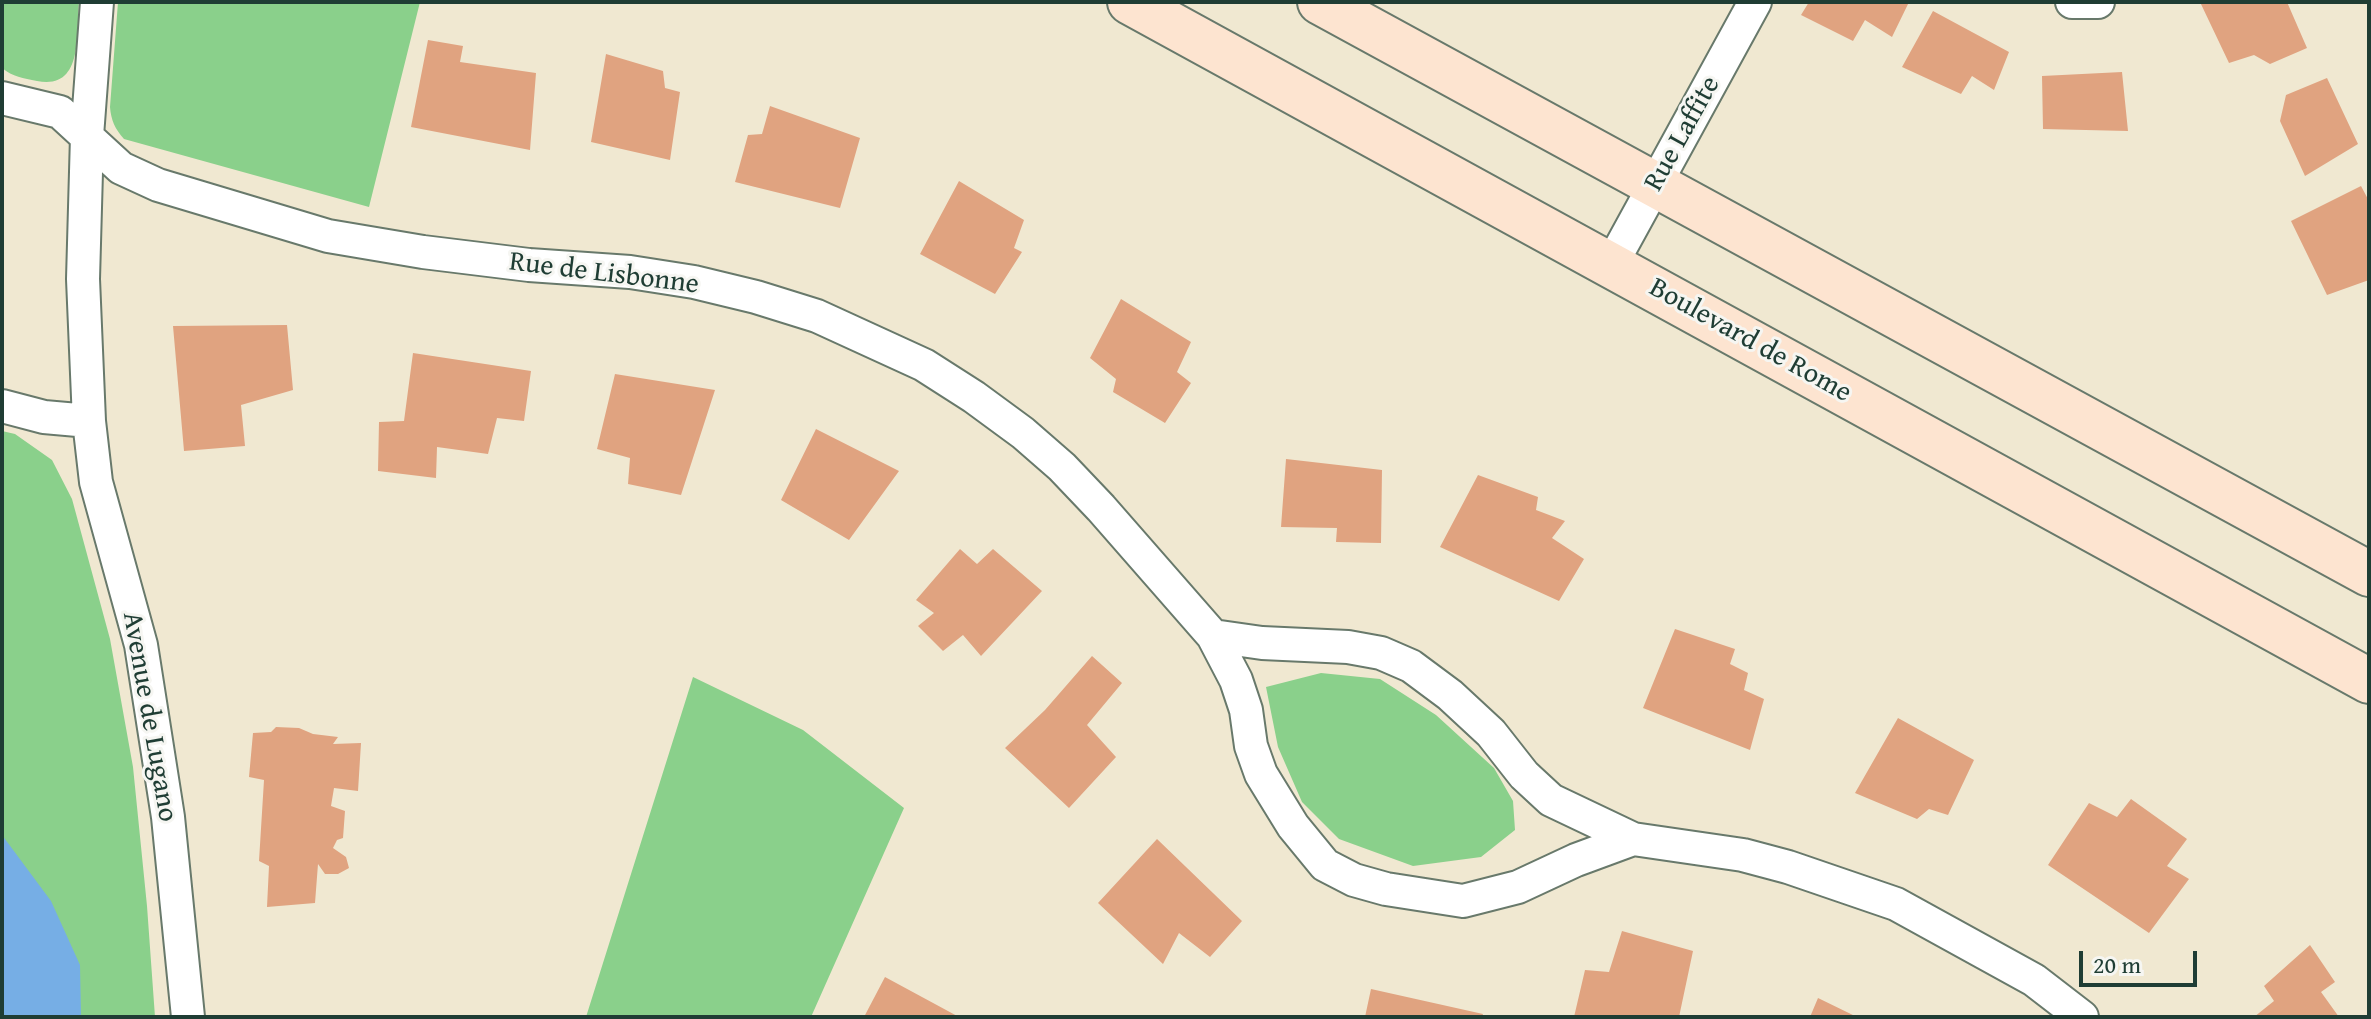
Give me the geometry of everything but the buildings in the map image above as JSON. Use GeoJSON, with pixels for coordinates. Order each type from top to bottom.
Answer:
{"type":"FeatureCollection","features":[{"type":"Feature","properties":{"kind":"main road","name":"Boulevard de Rome"},"geometry":{"type":"LineString","coordinates":[[1130,2],[2369,681]]}},
{"type":"Feature","properties":{"kind":"main road"},"geometry":{"type":"LineString","coordinates":[[1320,2],[2369,574]]}},
{"type":"Feature","properties":{"kind":"street","name":"Avenue de Lugano"},"geometry":{"type":"LineString","coordinates":[[97,2],[87,136],[83,279],[89,421],[96,482],[143,661],[168,817],[188,1017]]}},
{"type":"Feature","properties":{"kind":"street","name":"Rue Laffite"},"geometry":{"type":"LineString","coordinates":[[1611,265],[1755,2]]}},
{"type":"Feature","properties":{"kind":"street"},"geometry":{"type":"LineString","coordinates":[[2072,2],[2098,2]]}},
{"type":"Feature","properties":{"kind":"street","name":"Rue de Lisbonne"},"geometry":{"type":"LineString","coordinates":[[2,98],[60,112],[121,168],[158,185],[328,236],[423,252],[529,265],[630,272],[694,282],[817,316],[924,365],[1023,433],[1062,467],[1213,636],[1236,680],[1246,710],[1251,746],[1261,774],[1293,826],[1325,865],[1354,880],[1386,889],[1463,901],[1518,887],[1576,860],[1633,839]]}},
{"type":"Feature","properties":{"kind":"street"},"geometry":{"type":"LineString","coordinates":[[2,406],[44,417],[89,421]]}},
{"type":"Feature","properties":{"kind":"street","name":"Rue de Lisbonne"},"geometry":{"type":"LineString","coordinates":[[1213,636],[1277,644],[1348,647],[1381,653],[1411,666],[1450,695],[1491,733],[1524,775],[1551,800],[1633,839],[1743,855],[1896,904],[2034,980],[2082,1017]]}},
{"type":"Feature","properties":{"kind":"green space"},"geometry":{"type":"Polygon","coordinates":[[[4,2],[79,2],[77,43],[70,68],[63,77],[52,82],[37,81],[2,68],[4,2]]]}},
{"type":"Feature","properties":{"kind":"green space"},"geometry":{"type":"Polygon","coordinates":[[[118,2],[420,2],[369,207],[124,139],[114,124],[110,107],[118,2]]]}},
{"type":"Feature","properties":{"kind":"green space"},"geometry":{"type":"Polygon","coordinates":[[[2,431],[15,434],[52,460],[72,499],[110,639],[133,767],[155,1017],[2,1017],[2,431]]]}},
{"type":"Feature","properties":{"kind":"green space"},"geometry":{"type":"Polygon","coordinates":[[[1321,673],[1380,679],[1436,715],[1494,768],[1513,801],[1515,830],[1481,857],[1413,866],[1339,839],[1302,802],[1278,747],[1266,687],[1321,673]]]}},
{"type":"Feature","properties":{"kind":"green space"},"geometry":{"type":"Polygon","coordinates":[[[693,677],[803,730],[904,808],[811,1017],[586,1017],[693,677]]]}},
{"type":"Feature","properties":{"kind":"water"},"geometry":{"type":"Polygon","coordinates":[[[2,835],[51,901],[80,965],[81,1017],[2,1017],[2,835]]]}}]}
